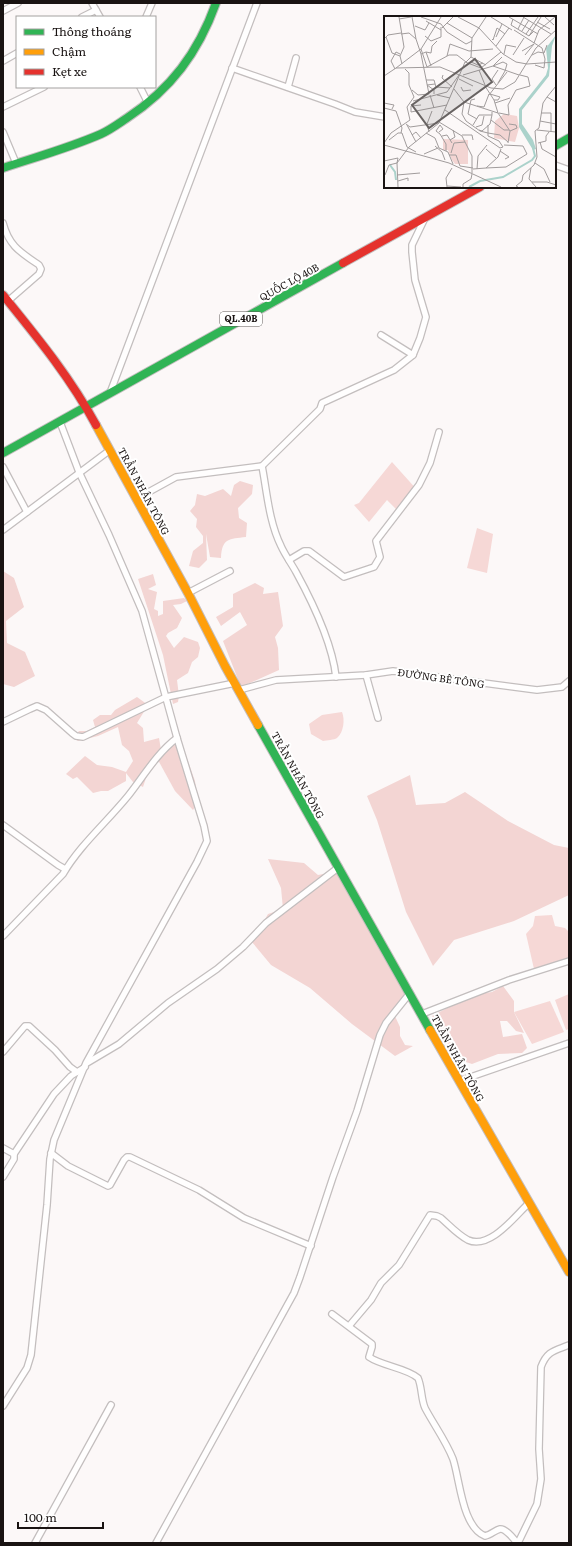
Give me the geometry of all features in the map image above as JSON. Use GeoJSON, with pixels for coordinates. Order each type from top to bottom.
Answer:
{"type":"FeatureCollection","features":[{"type":"Feature","properties":{"kind":"main road"},"geometry":{"type":"LineString","coordinates":[[3,168],[100,135],[135,114],[168,86],[190,59],[205,33],[216,3]]}},
{"type":"Feature","properties":{"kind":"main road"},"geometry":{"type":"LineString","coordinates":[[556,145],[569,138]]}},
{"type":"Feature","properties":{"kind":"main road","name":"QUỐC LỘ 40B"},"geometry":{"type":"LineString","coordinates":[[3,453],[478,188]]}},
{"type":"Feature","properties":{"kind":"main road","name":"TRẦN NHÂN TÔNG"},"geometry":{"type":"LineString","coordinates":[[6,298],[48,350],[86,407],[237,686],[459,1081],[569,1272]]}},
{"type":"Feature","properties":{"kind":"street"},"geometry":{"type":"LineString","coordinates":[[3,11],[18,3]]}},
{"type":"Feature","properties":{"kind":"street"},"geometry":{"type":"LineString","coordinates":[[92,3],[99,16]]}},
{"type":"Feature","properties":{"kind":"street"},"geometry":{"type":"LineString","coordinates":[[146,16],[152,3]]}},
{"type":"Feature","properties":{"kind":"street"},"geometry":{"type":"LineString","coordinates":[[110,393],[257,3]]}},
{"type":"Feature","properties":{"kind":"street"},"geometry":{"type":"LineString","coordinates":[[84,16],[96,10]]}},
{"type":"Feature","properties":{"kind":"street"},"geometry":{"type":"LineString","coordinates":[[3,61],[16,54]]}},
{"type":"Feature","properties":{"kind":"street"},"geometry":{"type":"LineString","coordinates":[[288,87],[296,58]]}},
{"type":"Feature","properties":{"kind":"street"},"geometry":{"type":"LineString","coordinates":[[232,68],[355,112],[384,117]]}},
{"type":"Feature","properties":{"kind":"street"},"geometry":{"type":"LineString","coordinates":[[3,107],[42,88]]}},
{"type":"Feature","properties":{"kind":"street"},"geometry":{"type":"LineString","coordinates":[[140,88],[148,103]]}},
{"type":"Feature","properties":{"kind":"street"},"geometry":{"type":"LineString","coordinates":[[3,132],[16,163]]}},
{"type":"Feature","properties":{"kind":"street"},"geometry":{"type":"LineString","coordinates":[[556,164],[569,170]]}},
{"type":"Feature","properties":{"kind":"street"},"geometry":{"type":"LineString","coordinates":[[136,499],[176,477],[262,466],[320,409],[322,403],[394,370],[413,355],[426,317],[415,280],[412,252],[416,236],[424,219]]}},
{"type":"Feature","properties":{"kind":"street"},"geometry":{"type":"LineString","coordinates":[[3,223],[9,240],[13,245],[38,264],[41,269],[39,274],[6,298]]}},
{"type":"Feature","properties":{"kind":"street"},"geometry":{"type":"LineString","coordinates":[[381,335],[413,355]]}},
{"type":"Feature","properties":{"kind":"street"},"geometry":{"type":"LineString","coordinates":[[3,1406],[27,1368],[31,1355],[51,1154],[57,1134],[86,1065],[206,845],[207,837],[177,738],[142,611],[109,535],[79,472],[60,422]]}},
{"type":"Feature","properties":{"kind":"street"},"geometry":{"type":"LineString","coordinates":[[289,560],[304,551],[309,551],[344,577],[374,567],[380,557],[376,541],[419,486],[430,463],[438,432]]}},
{"type":"Feature","properties":{"kind":"street"},"geometry":{"type":"LineString","coordinates":[[3,530],[110,450]]}},
{"type":"Feature","properties":{"kind":"street"},"geometry":{"type":"LineString","coordinates":[[262,466],[275,530],[281,546],[305,588],[324,632],[335,663],[336,677]]}},
{"type":"Feature","properties":{"kind":"street"},"geometry":{"type":"LineString","coordinates":[[3,467],[27,512]]}},
{"type":"Feature","properties":{"kind":"street"},"geometry":{"type":"LineString","coordinates":[[188,593],[230,571]]}},
{"type":"Feature","properties":{"kind":"street","name":"ĐƯỜNG BÊ TÔNG"},"geometry":{"type":"LineString","coordinates":[[3,722],[37,706],[46,710],[76,736],[83,737],[166,697],[276,680],[366,675],[393,671],[537,690],[562,687],[568,683]]}},
{"type":"Feature","properties":{"kind":"street"},"geometry":{"type":"LineString","coordinates":[[366,675],[378,718]]}},
{"type":"Feature","properties":{"kind":"street"},"geometry":{"type":"LineString","coordinates":[[3,936],[63,874],[65,868],[86,842],[126,798],[165,749],[177,738]]}},
{"type":"Feature","properties":{"kind":"street"},"geometry":{"type":"LineString","coordinates":[[3,825],[58,865],[65,868]]}},
{"type":"Feature","properties":{"kind":"street"},"geometry":{"type":"LineString","coordinates":[[3,1177],[14,1158],[14,1154],[49,1099],[62,1084],[86,1065],[119,1044],[162,1008],[217,969],[266,923],[339,867]]}},
{"type":"Feature","properties":{"kind":"street"},"geometry":{"type":"LineString","coordinates":[[422,1014],[509,980],[569,961]]}},
{"type":"Feature","properties":{"kind":"street"},"geometry":{"type":"LineString","coordinates":[[156,1543],[294,1293],[311,1246],[332,1177],[357,1111],[380,1035],[386,1024],[410,993]]}},
{"type":"Feature","properties":{"kind":"street"},"geometry":{"type":"LineString","coordinates":[[3,1052],[25,1026],[29,1026],[55,1050],[70,1067],[77,1072]]}},
{"type":"Feature","properties":{"kind":"street"},"geometry":{"type":"LineString","coordinates":[[459,1081],[569,1043]]}},
{"type":"Feature","properties":{"kind":"street"},"geometry":{"type":"LineString","coordinates":[[3,1148],[14,1154]]}},
{"type":"Feature","properties":{"kind":"street"},"geometry":{"type":"LineString","coordinates":[[51,1154],[68,1166],[108,1186],[124,1160],[127,1157],[130,1157],[199,1190],[244,1218],[311,1246]]}},
{"type":"Feature","properties":{"kind":"street"},"geometry":{"type":"LineString","coordinates":[[349,1326],[371,1300],[379,1286],[399,1265],[430,1215],[441,1218],[466,1239],[480,1242],[496,1234],[529,1203]]}},
{"type":"Feature","properties":{"kind":"street"},"geometry":{"type":"LineString","coordinates":[[332,1314],[372,1344],[368,1356],[390,1367],[412,1374],[418,1378],[424,1405],[452,1458],[463,1502],[468,1515],[478,1531],[483,1535],[488,1536],[501,1529],[518,1543],[537,1504],[541,1479],[539,1449],[541,1367],[544,1358],[549,1352],[569,1345]]}},
{"type":"Feature","properties":{"kind":"street"},"geometry":{"type":"LineString","coordinates":[[35,1543],[111,1405]]}},
{"type":"Feature","properties":{"kind":"shaded area"},"geometry":{"type":"Polygon","coordinates":[[[392,462],[418,491],[399,512],[387,500],[369,522],[354,505],[359,503],[392,462]]]}},
{"type":"Feature","properties":{"kind":"shaded area"},"geometry":{"type":"Polygon","coordinates":[[[240,481],[253,485],[252,494],[238,508],[239,518],[247,523],[246,537],[231,539],[225,543],[221,558],[210,557],[206,534],[207,560],[199,568],[189,566],[193,551],[203,543],[203,536],[196,527],[197,519],[190,511],[195,505],[197,494],[205,496],[223,489],[231,496],[234,485],[240,481]]]}},
{"type":"Feature","properties":{"kind":"shaded area"},"geometry":{"type":"Polygon","coordinates":[[[477,528],[493,534],[487,573],[467,568],[477,528]]]}},
{"type":"Feature","properties":{"kind":"shaded area"},"geometry":{"type":"Polygon","coordinates":[[[3,571],[14,578],[24,607],[6,621],[7,643],[25,652],[35,676],[14,687],[3,684],[3,571]]]}},
{"type":"Feature","properties":{"kind":"shaded area"},"geometry":{"type":"Polygon","coordinates":[[[153,574],[156,585],[148,589],[157,592],[154,609],[158,611],[158,616],[163,614],[163,601],[184,598],[187,601],[181,604],[173,605],[182,618],[177,628],[168,633],[166,636],[174,648],[184,637],[198,642],[200,648],[198,657],[192,662],[188,673],[177,680],[179,696],[178,702],[173,704],[163,655],[138,579],[153,574]]]}},
{"type":"Feature","properties":{"kind":"shaded area"},"geometry":{"type":"Polygon","coordinates":[[[255,583],[264,588],[263,594],[278,592],[283,626],[275,637],[278,648],[279,670],[241,687],[223,641],[247,625],[240,612],[221,626],[216,617],[233,607],[233,594],[255,583]]]}},
{"type":"Feature","properties":{"kind":"shaded area"},"geometry":{"type":"Polygon","coordinates":[[[137,697],[148,705],[137,723],[143,728],[144,742],[159,738],[161,750],[146,778],[143,787],[133,782],[126,773],[126,781],[108,791],[93,793],[77,777],[73,779],[66,774],[85,756],[97,765],[112,767],[126,772],[133,761],[129,751],[122,745],[118,727],[98,736],[78,741],[74,738],[79,731],[87,731],[95,727],[93,720],[100,715],[111,715],[115,710],[137,697]]]}},
{"type":"Feature","properties":{"kind":"shaded area"},"geometry":{"type":"Polygon","coordinates":[[[342,712],[343,725],[337,738],[323,741],[311,734],[309,724],[322,715],[342,712]]]}},
{"type":"Feature","properties":{"kind":"shaded area"},"geometry":{"type":"Polygon","coordinates":[[[179,736],[195,781],[198,803],[193,810],[175,791],[158,760],[179,736]]]}},
{"type":"Feature","properties":{"kind":"shaded area"},"geometry":{"type":"Polygon","coordinates":[[[410,775],[416,805],[445,803],[465,792],[508,821],[554,845],[569,848],[569,895],[514,921],[454,940],[433,966],[406,912],[377,820],[367,796],[410,775]]]}},
{"type":"Feature","properties":{"kind":"shaded area"},"geometry":{"type":"Polygon","coordinates":[[[268,859],[304,863],[318,875],[328,873],[334,869],[372,931],[402,989],[410,999],[393,1012],[400,1027],[400,1036],[405,1045],[413,1046],[395,1056],[352,1024],[310,988],[271,965],[252,942],[268,914],[283,909],[281,888],[268,859]]]}},
{"type":"Feature","properties":{"kind":"shaded area"},"geometry":{"type":"Polygon","coordinates":[[[552,915],[555,926],[565,928],[569,932],[569,958],[534,969],[526,934],[533,926],[535,916],[552,915]]]}},
{"type":"Feature","properties":{"kind":"shaded area"},"geometry":{"type":"Polygon","coordinates":[[[503,986],[514,1001],[514,1012],[524,1033],[516,1031],[507,1021],[500,1021],[503,1037],[522,1034],[527,1048],[522,1053],[498,1054],[472,1064],[454,1058],[445,1038],[432,1016],[472,995],[492,992],[503,986]]]}},
{"type":"Feature","properties":{"kind":"shaded area"},"geometry":{"type":"Polygon","coordinates":[[[569,994],[569,1029],[566,1030],[555,1000],[569,994]]]}},
{"type":"Feature","properties":{"kind":"shaded area"},"geometry":{"type":"Polygon","coordinates":[[[550,1001],[564,1032],[532,1044],[514,1012],[550,1001]]]}},
{"type":"Feature","properties":{"kind":"traffic: fast"},"geometry":{"type":"LineString","coordinates":[[3,168],[65,148],[101,134],[143,107],[170,82],[192,54],[201,38],[216,3]]}},
{"type":"Feature","properties":{"kind":"traffic: fast"},"geometry":{"type":"LineString","coordinates":[[556,145],[569,138]]}},
{"type":"Feature","properties":{"kind":"traffic: fast"},"geometry":{"type":"LineString","coordinates":[[3,453],[343,263]]}},
{"type":"Feature","properties":{"kind":"traffic: fast"},"geometry":{"type":"LineString","coordinates":[[258,725],[430,1030]]}},
{"type":"Feature","properties":{"kind":"traffic: slow"},"geometry":{"type":"LineString","coordinates":[[96,425],[258,725]]}},
{"type":"Feature","properties":{"kind":"traffic: slow"},"geometry":{"type":"LineString","coordinates":[[430,1030],[569,1272]]}},
{"type":"Feature","properties":{"kind":"traffic: jam"},"geometry":{"type":"LineString","coordinates":[[343,263],[478,188]]}},
{"type":"Feature","properties":{"kind":"traffic: jam"},"geometry":{"type":"LineString","coordinates":[[3,295],[41,342],[64,374],[96,425]]}}]}
